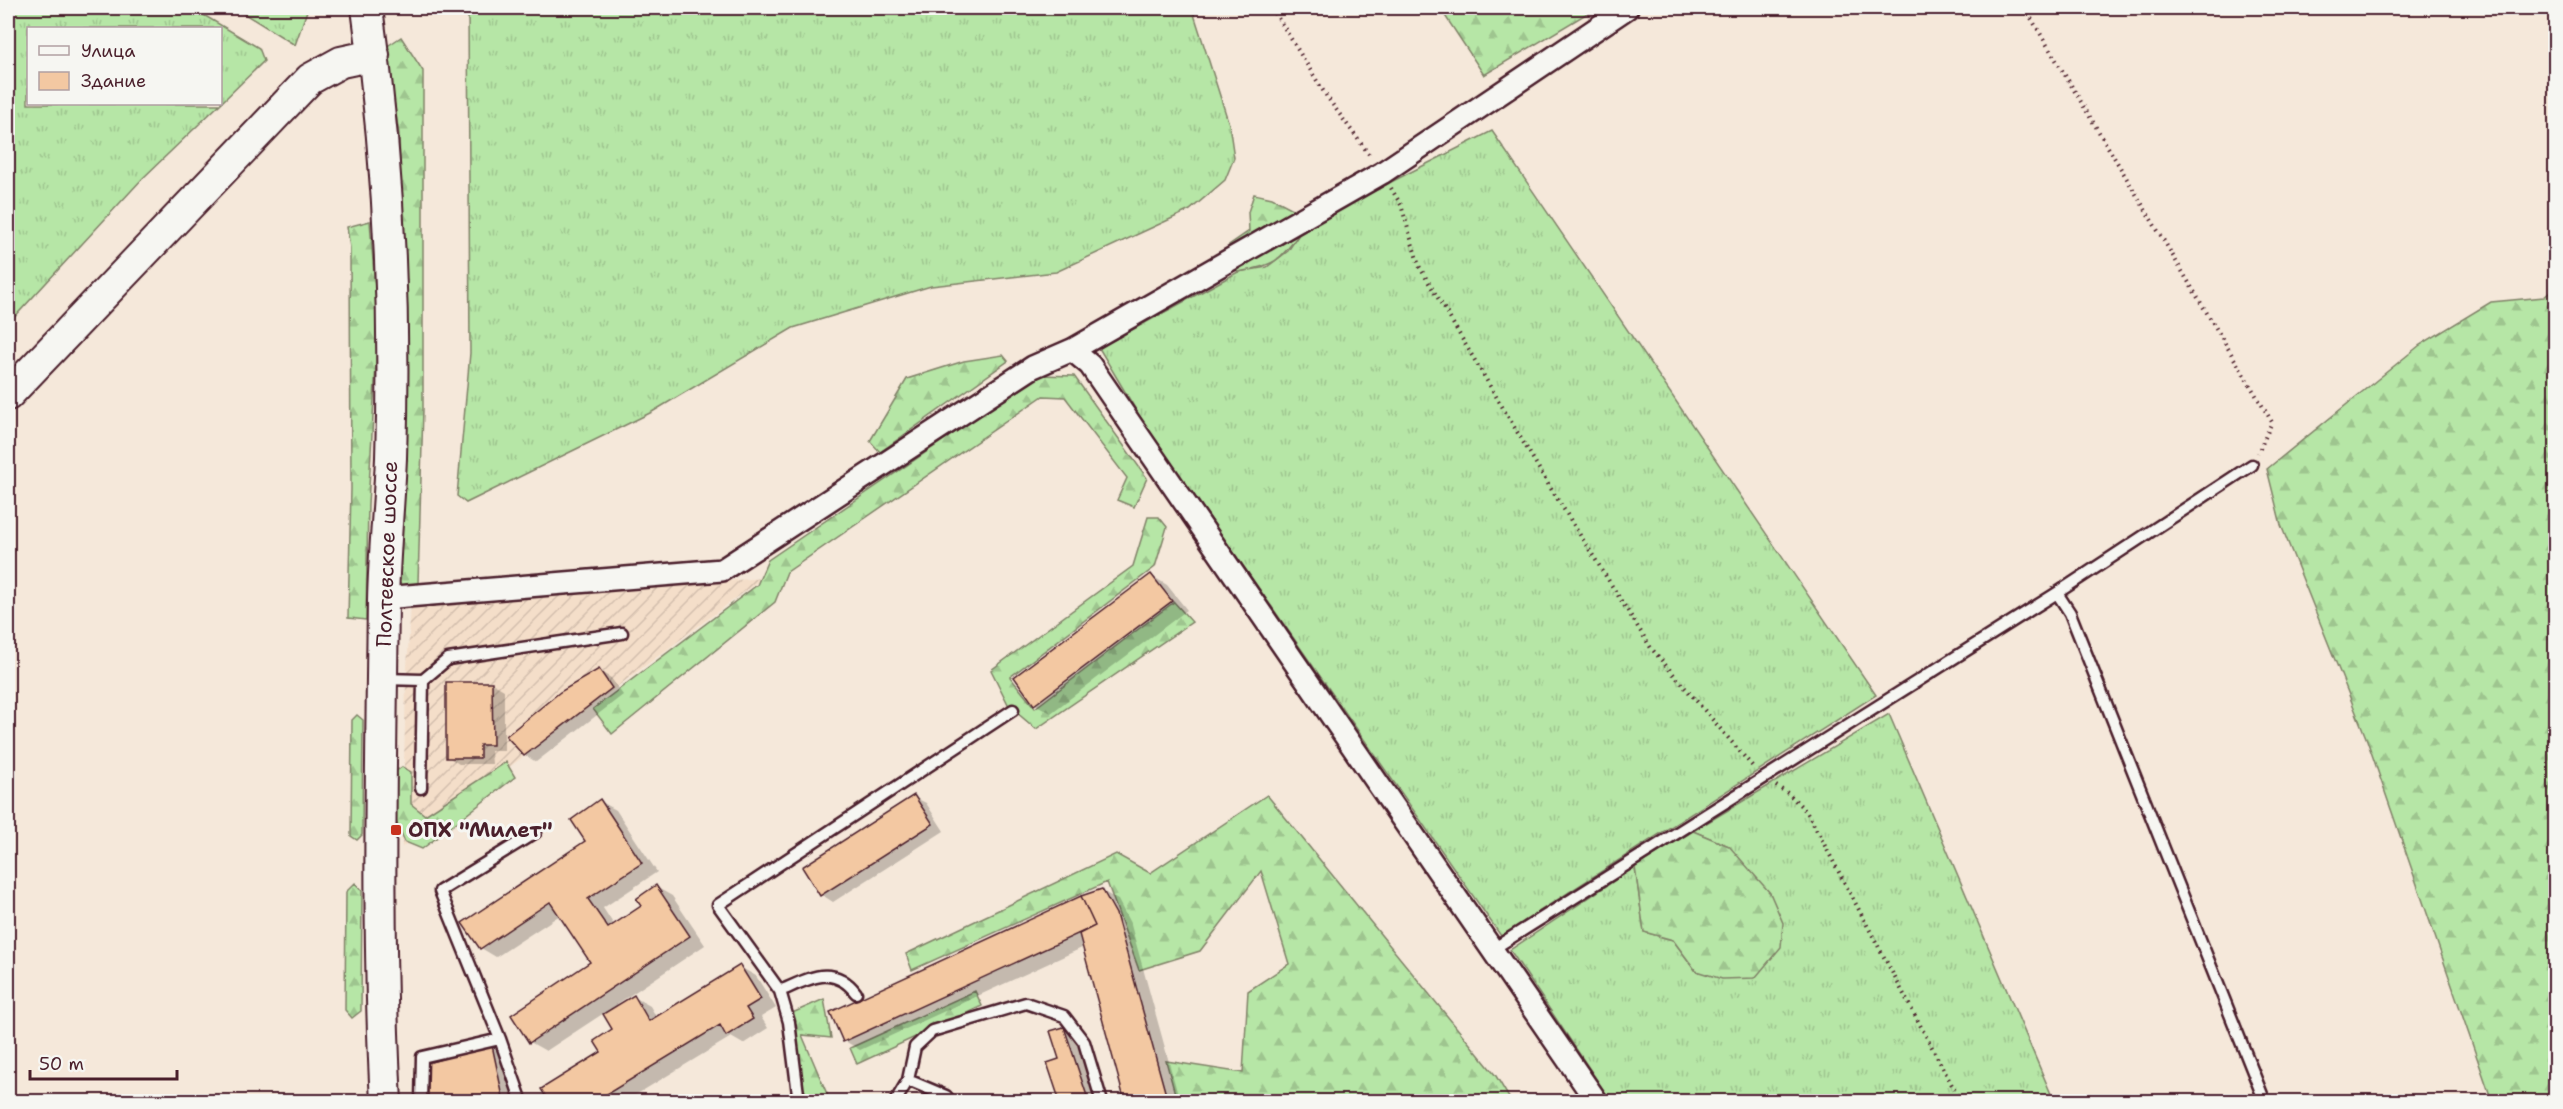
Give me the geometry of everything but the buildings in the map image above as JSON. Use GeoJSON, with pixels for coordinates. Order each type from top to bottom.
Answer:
{"type":"FeatureCollection","features":[{"type":"Feature","properties":{"kind":"street","name":"Полтевское шоссе"},"geometry":{"type":"LineString","coordinates":[[367,8],[374,55],[387,207],[392,323],[391,458],[383,598],[382,962],[386,1101]]}},
{"type":"Feature","properties":{"kind":"street"},"geometry":{"type":"LineString","coordinates":[[383,598],[722,570],[1033,367],[1072,350],[1382,173],[1627,8]]}},
{"type":"Feature","properties":{"kind":"street"},"geometry":{"type":"LineString","coordinates":[[8,395],[310,79],[341,62],[374,55]]}},
{"type":"Feature","properties":{"kind":"street"},"geometry":{"type":"LineString","coordinates":[[1072,350],[1090,365],[1597,1101]]}},
{"type":"Feature","properties":{"kind":"lane"},"geometry":{"type":"LineString","coordinates":[[1493,949],[2057,593],[2252,465]]}},
{"type":"Feature","properties":{"kind":"lane"},"geometry":{"type":"LineString","coordinates":[[2057,593],[2070,613],[2265,1101]]}},
{"type":"Feature","properties":{"kind":"lane"},"geometry":{"type":"LineString","coordinates":[[383,679],[423,680],[448,659],[622,633]]}},
{"type":"Feature","properties":{"kind":"lane"},"geometry":{"type":"LineString","coordinates":[[421,788],[423,680]]}},
{"type":"Feature","properties":{"kind":"lane"},"geometry":{"type":"LineString","coordinates":[[799,1101],[789,1022],[780,991],[718,905],[1013,710]]}},
{"type":"Feature","properties":{"kind":"lane"},"geometry":{"type":"LineString","coordinates":[[522,1101],[500,1039],[440,891],[536,832]]}},
{"type":"Feature","properties":{"kind":"lane"},"geometry":{"type":"LineString","coordinates":[[780,991],[817,976],[832,975],[848,982],[856,993]]}},
{"type":"Feature","properties":{"kind":"lane"},"geometry":{"type":"LineString","coordinates":[[895,1101],[908,1080],[915,1047],[932,1031],[1026,1003],[1064,1016],[1084,1042],[1102,1101]]}},
{"type":"Feature","properties":{"kind":"lane"},"geometry":{"type":"LineString","coordinates":[[421,1101],[422,1058],[500,1039]]}},
{"type":"Feature","properties":{"kind":"lane"},"geometry":{"type":"LineString","coordinates":[[908,1080],[946,1096],[951,1101]]}},
{"type":"Feature","properties":{"kind":"path"},"geometry":{"type":"LineString","coordinates":[[1272,8],[1328,97],[1382,173],[1401,205],[1419,266],[1548,484],[1651,648],[1762,778],[1789,794],[1807,812],[1961,1101]]}},
{"type":"Feature","properties":{"kind":"path"},"geometry":{"type":"LineString","coordinates":[[2025,8],[2272,422],[2252,465]]}},
{"type":"Feature","properties":{"kind":"shaded area"},"geometry":{"type":"Polygon","coordinates":[[[763,578],[402,847],[406,682],[411,605],[763,578]]]}},
{"type":"Feature","properties":{"kind":"green space"},"geometry":{"type":"Polygon","coordinates":[[[8,8],[192,8],[259,48],[264,61],[222,102],[222,27],[27,27],[27,105],[219,105],[143,178],[8,324],[8,8]]]}},
{"type":"Feature","properties":{"kind":"green space"},"geometry":{"type":"Polygon","coordinates":[[[235,8],[308,8],[295,45],[235,8]]]}},
{"type":"Feature","properties":{"kind":"green space"},"geometry":{"type":"Polygon","coordinates":[[[468,8],[1192,8],[1229,124],[1234,158],[1225,180],[1190,210],[1056,272],[931,286],[793,328],[652,412],[466,503],[457,496],[470,353],[468,8]]]}},
{"type":"Feature","properties":{"kind":"green space"},"geometry":{"type":"Polygon","coordinates":[[[1440,8],[1596,8],[1484,75],[1440,8]]]}},
{"type":"Feature","properties":{"kind":"green space"},"geometry":{"type":"Polygon","coordinates":[[[401,37],[423,71],[423,409],[418,583],[396,587],[404,294],[399,134],[386,47],[401,37]]]}},
{"type":"Feature","properties":{"kind":"green space"},"geometry":{"type":"Polygon","coordinates":[[[1492,131],[1876,695],[1501,936],[1143,422],[1099,348],[1238,272],[1267,267],[1288,251],[1301,231],[1492,131]]]}},
{"type":"Feature","properties":{"kind":"green space"},"geometry":{"type":"Polygon","coordinates":[[[1254,194],[1272,198],[1295,210],[1301,231],[1287,250],[1275,261],[1268,265],[1238,272],[1230,263],[1229,245],[1249,231],[1248,212],[1254,194]]]}},
{"type":"Feature","properties":{"kind":"green space"},"geometry":{"type":"Polygon","coordinates":[[[370,221],[378,329],[368,504],[366,620],[348,618],[351,489],[350,248],[347,227],[370,221]]]}},
{"type":"Feature","properties":{"kind":"green space"},"geometry":{"type":"Polygon","coordinates":[[[2555,288],[2555,1101],[2492,1101],[2367,740],[2281,525],[2267,469],[2420,345],[2491,302],[2544,297],[2555,288]]]}},
{"type":"Feature","properties":{"kind":"green space"},"geometry":{"type":"Polygon","coordinates":[[[1003,355],[1008,361],[880,452],[870,441],[907,379],[964,361],[1003,355]]]}},
{"type":"Feature","properties":{"kind":"green space"},"geometry":{"type":"Polygon","coordinates":[[[1039,375],[1074,376],[1147,478],[1134,507],[1117,500],[1127,478],[1065,397],[1043,396],[787,572],[775,602],[612,734],[593,709],[757,585],[768,560],[1039,375]]]}},
{"type":"Feature","properties":{"kind":"green space"},"geometry":{"type":"Polygon","coordinates":[[[1148,517],[1159,517],[1167,527],[1155,567],[1010,677],[1035,708],[1174,602],[1192,622],[1036,729],[1009,706],[991,670],[1133,566],[1148,517]]]}},
{"type":"Feature","properties":{"kind":"green space"},"geometry":{"type":"Polygon","coordinates":[[[1889,714],[2054,1101],[1611,1101],[1510,950],[1635,867],[1644,932],[1673,940],[1696,971],[1729,846],[1693,831],[1889,714]]]}},
{"type":"Feature","properties":{"kind":"green space"},"geometry":{"type":"Polygon","coordinates":[[[357,715],[363,720],[362,835],[357,840],[351,836],[352,720],[357,715]]]}},
{"type":"Feature","properties":{"kind":"green space"},"geometry":{"type":"Polygon","coordinates":[[[506,762],[515,777],[422,849],[405,842],[396,821],[395,772],[402,767],[411,772],[411,804],[425,815],[506,762]]]}},
{"type":"Feature","properties":{"kind":"green space"},"geometry":{"type":"Polygon","coordinates":[[[1267,795],[1496,1076],[1511,1101],[1177,1101],[1166,1061],[1243,1073],[1248,991],[1289,964],[1261,871],[1200,951],[1139,970],[1107,882],[912,970],[906,954],[1116,854],[1150,873],[1267,795]]]}},
{"type":"Feature","properties":{"kind":"green space"},"geometry":{"type":"Polygon","coordinates":[[[1693,831],[1729,846],[1770,893],[1783,923],[1781,947],[1755,978],[1722,979],[1696,971],[1673,940],[1644,932],[1635,867],[1693,831]]]}},
{"type":"Feature","properties":{"kind":"green space"},"geometry":{"type":"Polygon","coordinates":[[[355,883],[362,891],[361,1011],[352,1018],[345,1010],[346,892],[355,883]]]}},
{"type":"Feature","properties":{"kind":"green space"},"geometry":{"type":"Polygon","coordinates":[[[975,991],[982,1006],[857,1064],[850,1048],[975,991]]]}},
{"type":"Feature","properties":{"kind":"green space"},"geometry":{"type":"Polygon","coordinates":[[[824,999],[831,1038],[802,1035],[830,1101],[809,1101],[799,1077],[790,1014],[824,999]]]}},
{"type":"Feature","properties":{"kind":"place","name":"ОПХ \"Милет\""},"geometry":{"type":"Point","coordinates":[396,830]}}]}
